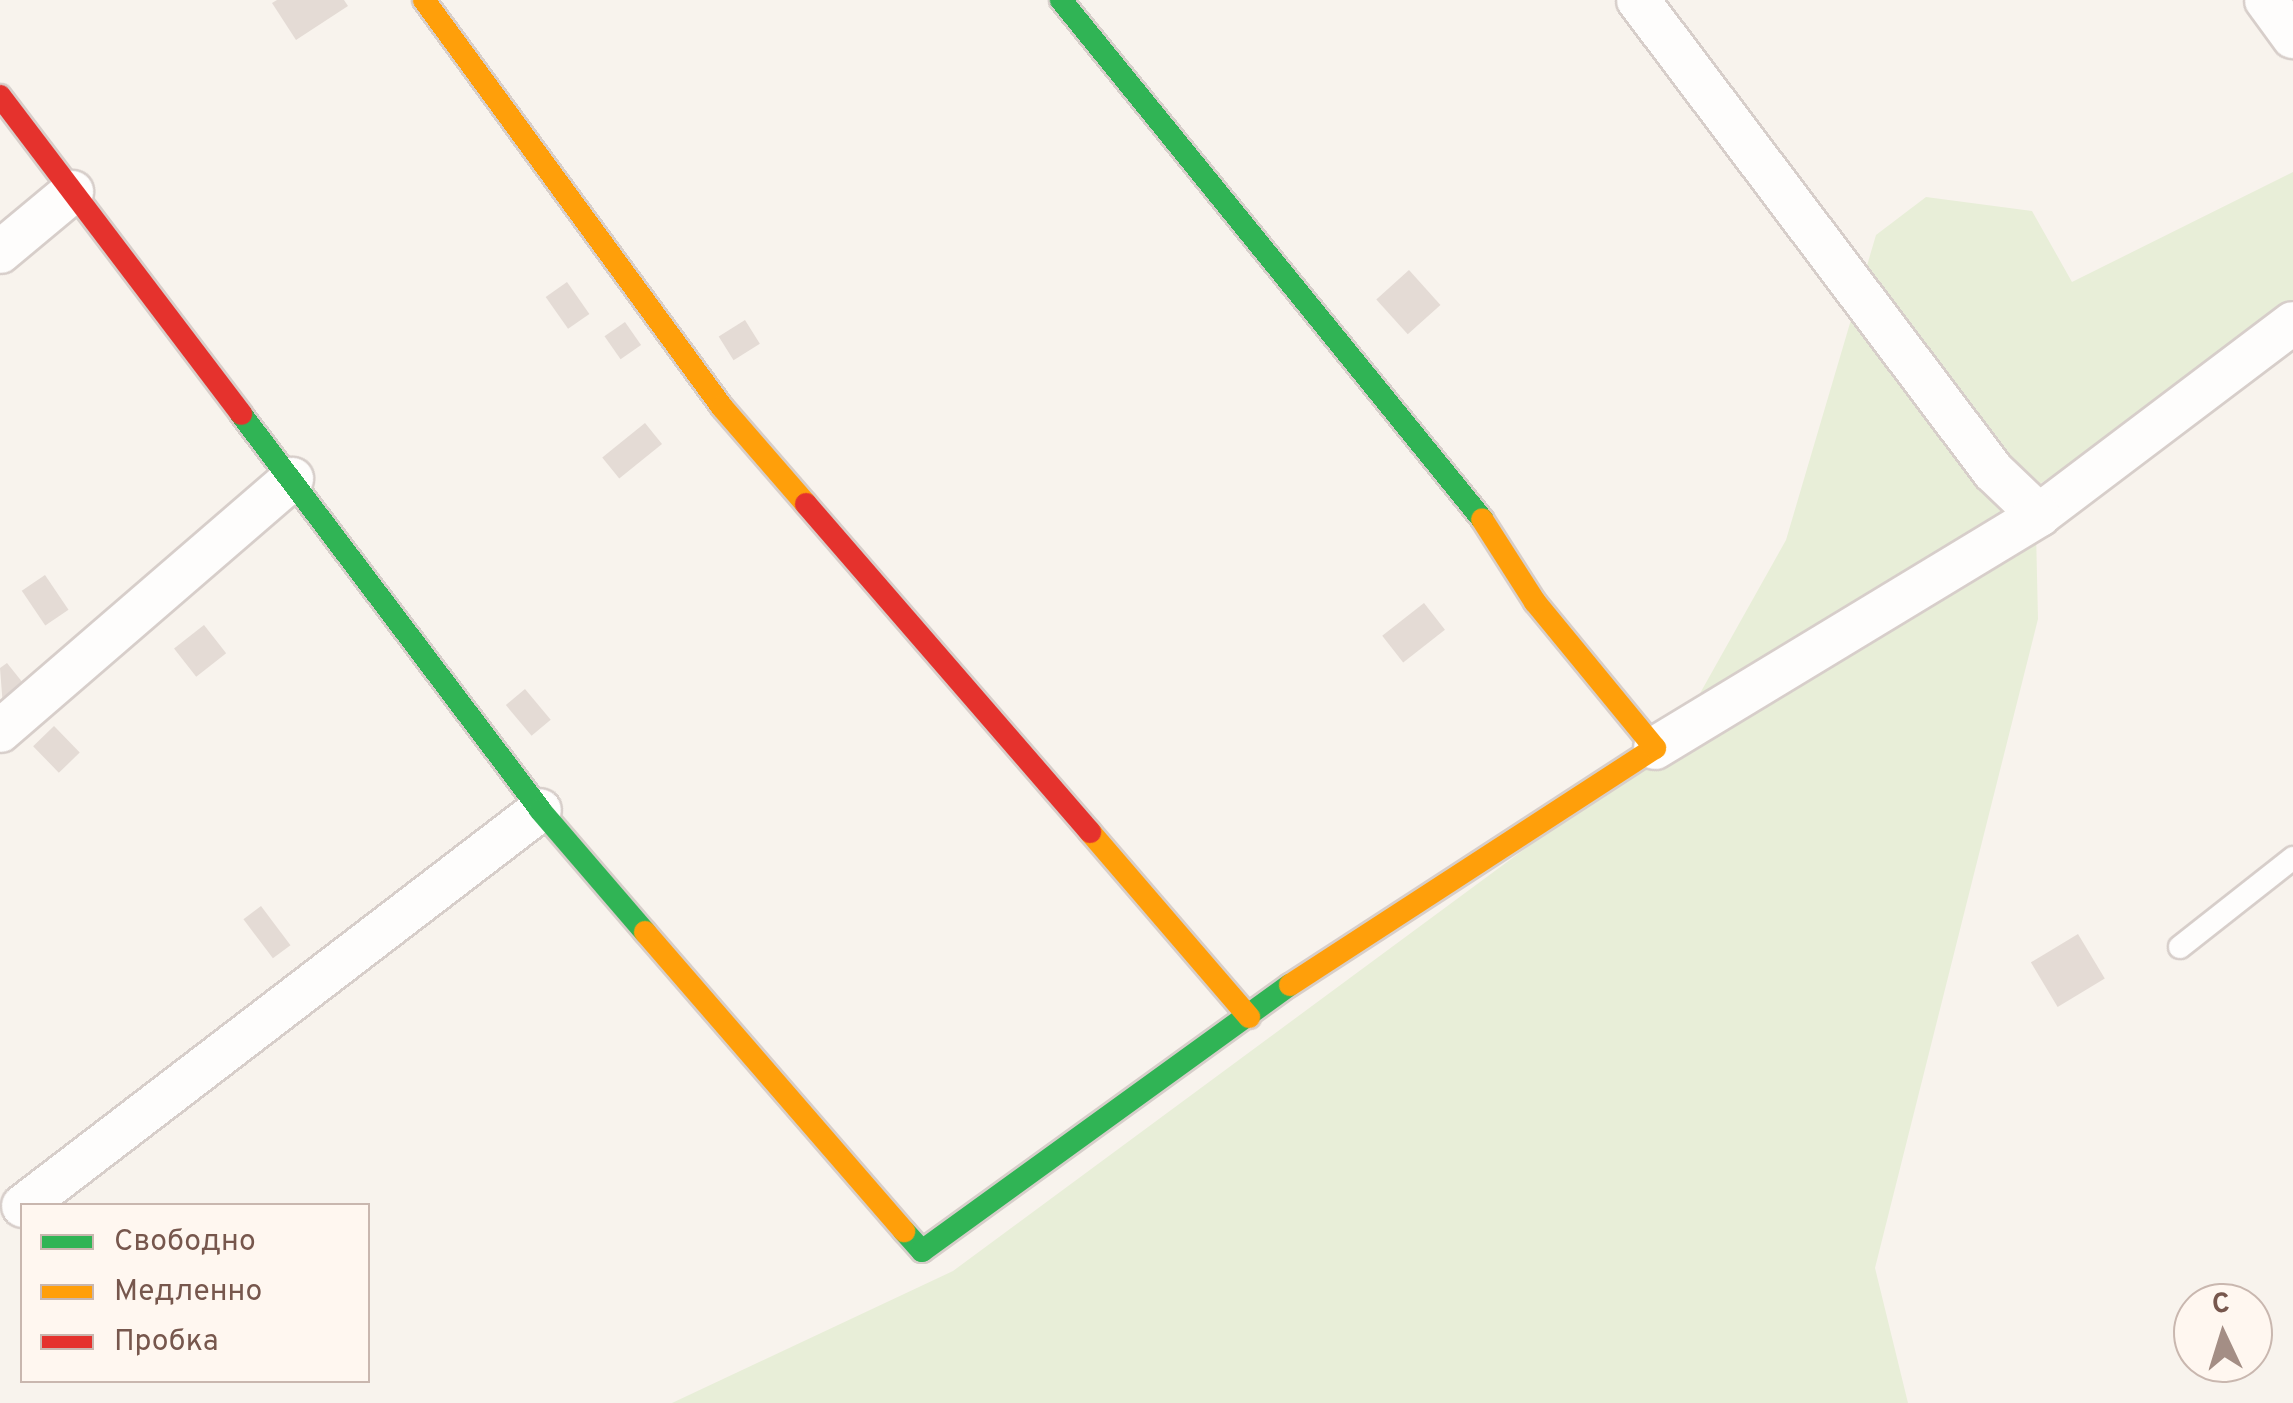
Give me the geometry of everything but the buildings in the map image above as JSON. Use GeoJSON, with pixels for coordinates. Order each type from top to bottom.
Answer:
{"type":"FeatureCollection","features":[{"type":"Feature","properties":{"kind":"street"},"geometry":{"type":"LineString","coordinates":[[424,0],[722,408],[1249,1017]]}},
{"type":"Feature","properties":{"kind":"street"},"geometry":{"type":"LineString","coordinates":[[1061,0],[1382,392],[1514,561],[1535,602],[1655,748]]}},
{"type":"Feature","properties":{"kind":"street"},"geometry":{"type":"LineString","coordinates":[[1638,0],[1993,471],[2039,515]]}},
{"type":"Feature","properties":{"kind":"street"},"geometry":{"type":"LineString","coordinates":[[2266,0],[2293,38]]}},
{"type":"Feature","properties":{"kind":"street"},"geometry":{"type":"LineString","coordinates":[[0,96],[540,810],[922,1251],[1337,951],[1655,748],[2039,515],[2293,323]]}},
{"type":"Feature","properties":{"kind":"street"},"geometry":{"type":"LineString","coordinates":[[0,252],[72,192]]}},
{"type":"Feature","properties":{"kind":"street"},"geometry":{"type":"LineString","coordinates":[[0,730],[292,479]]}},
{"type":"Feature","properties":{"kind":"street"},"geometry":{"type":"LineString","coordinates":[[27,1203],[540,810]]}},
{"type":"Feature","properties":{"kind":"lane"},"geometry":{"type":"LineString","coordinates":[[2180,947],[2293,858]]}},
{"type":"Feature","properties":{"kind":"green space"},"geometry":{"type":"Polygon","coordinates":[[[2293,172],[2293,321],[2035,487],[2038,619],[1875,1268],[1908,1403],[672,1403],[953,1271],[1675,738],[1786,540],[1876,235],[1926,197],[2032,211],[2072,282],[2293,172]]]}},
{"type":"Feature","properties":{"kind":"traffic: fast"},"geometry":{"type":"LineString","coordinates":[[1061,0],[1482,519]]}},
{"type":"Feature","properties":{"kind":"traffic: fast"},"geometry":{"type":"LineString","coordinates":[[241,414],[540,810],[645,932]]}},
{"type":"Feature","properties":{"kind":"traffic: fast"},"geometry":{"type":"LineString","coordinates":[[904,1231],[922,1251],[1290,985]]}},
{"type":"Feature","properties":{"kind":"traffic: slow"},"geometry":{"type":"LineString","coordinates":[[424,0],[722,407],[806,504]]}},
{"type":"Feature","properties":{"kind":"traffic: slow"},"geometry":{"type":"LineString","coordinates":[[1290,985],[1655,748],[1535,602],[1482,519]]}},
{"type":"Feature","properties":{"kind":"traffic: slow"},"geometry":{"type":"LineString","coordinates":[[1090,832],[1249,1017]]}},
{"type":"Feature","properties":{"kind":"traffic: slow"},"geometry":{"type":"LineString","coordinates":[[645,932],[904,1231]]}},
{"type":"Feature","properties":{"kind":"traffic: jam"},"geometry":{"type":"LineString","coordinates":[[0,96],[241,414]]}},
{"type":"Feature","properties":{"kind":"traffic: jam"},"geometry":{"type":"LineString","coordinates":[[806,504],[1090,832]]}}]}
